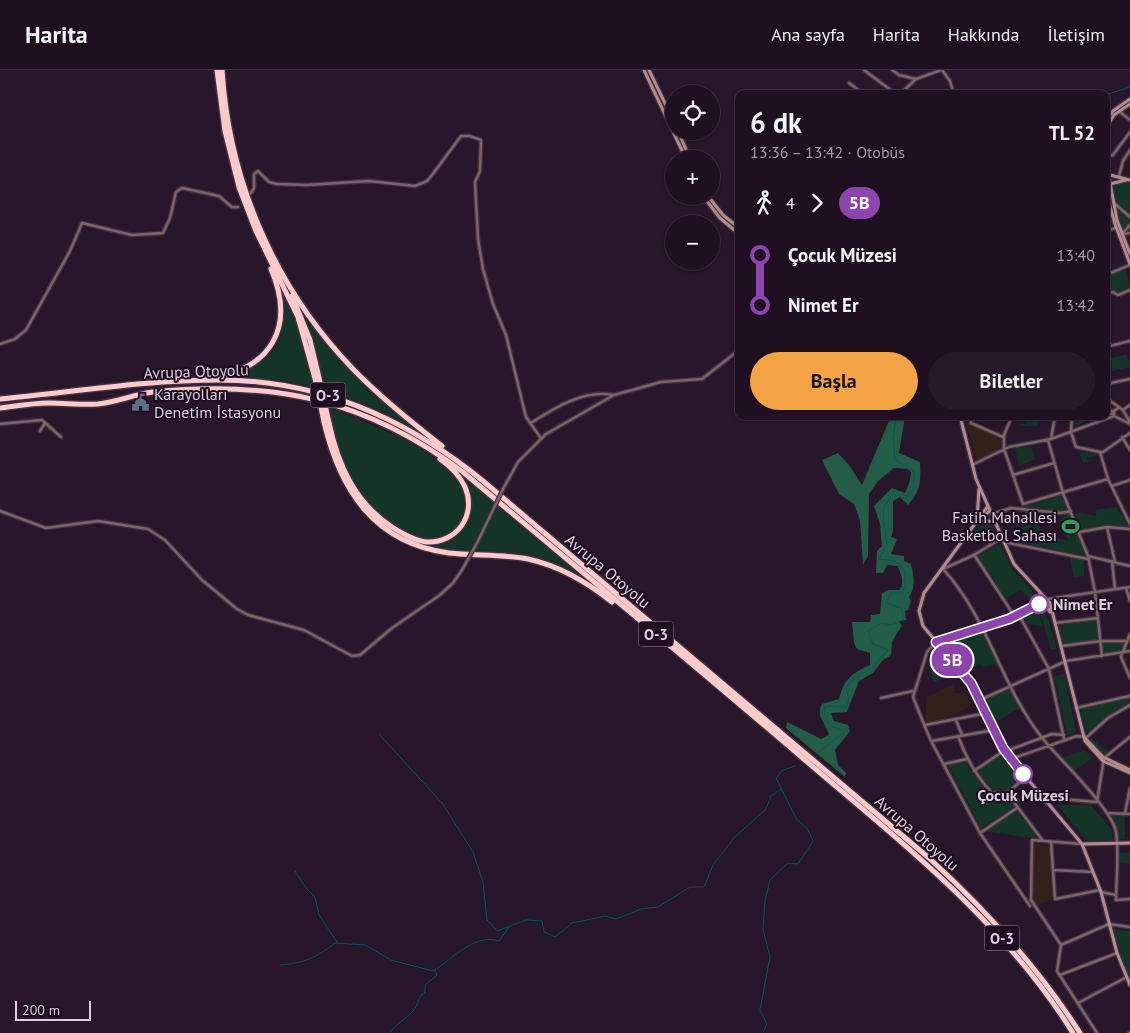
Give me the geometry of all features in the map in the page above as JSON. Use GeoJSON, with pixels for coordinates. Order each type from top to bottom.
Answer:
{"type":"FeatureCollection","features":[{"type":"Feature","properties":{"kind":"highway"},"geometry":{"type":"LineString","coordinates":[[168,382],[238,372],[261,358],[274,341],[280,324],[281,299],[232,164],[223,120],[218,70]]}},
{"type":"Feature","properties":{"kind":"highway"},"geometry":{"type":"LineString","coordinates":[[222,70],[226,112],[240,175],[259,228],[307,329],[332,454],[347,487],[370,515],[394,533],[415,544],[438,551],[510,556],[554,567],[590,586],[643,623]]}},
{"type":"Feature","properties":{"kind":"highway"},"geometry":{"type":"LineString","coordinates":[[256,231],[298,317],[318,382]]}},
{"type":"Feature","properties":{"kind":"highway"},"geometry":{"type":"LineString","coordinates":[[279,268],[302,307],[344,359],[398,410],[470,471]]}},
{"type":"Feature","properties":{"kind":"highway","name":"Avrupa Otoyolu"},"geometry":{"type":"LineString","coordinates":[[0,399],[168,382],[219,380],[262,382],[336,398],[367,409],[406,428],[470,471],[893,827],[962,889],[1035,969],[1080,1033]]}},
{"type":"Feature","properties":{"kind":"highway","name":"Avrupa Otoyolu"},"geometry":{"type":"LineString","coordinates":[[0,408],[48,403],[98,404],[151,392],[230,387],[276,391],[344,407],[388,424],[422,443],[463,472],[917,855],[962,896],[1022,961],[1053,1001],[1073,1033]]}},
{"type":"Feature","properties":{"kind":"highway"},"geometry":{"type":"LineString","coordinates":[[327,422],[347,479],[370,509],[396,530],[419,540],[434,542],[449,537],[459,530],[468,514],[469,502],[464,484],[444,462],[388,424]]}},
{"type":"Feature","properties":{"kind":"main road"},"geometry":{"type":"LineString","coordinates":[[644,70],[682,150]]}},
{"type":"Feature","properties":{"kind":"main road"},"geometry":{"type":"LineString","coordinates":[[650,70],[665,102]]}},
{"type":"Feature","properties":{"kind":"main road"},"geometry":{"type":"LineString","coordinates":[[1110,115],[1130,100]]}},
{"type":"Feature","properties":{"kind":"main road"},"geometry":{"type":"LineString","coordinates":[[1110,123],[1119,111],[1130,104]]}},
{"type":"Feature","properties":{"kind":"main road"},"geometry":{"type":"LineString","coordinates":[[1110,174],[1129,180]]}},
{"type":"Feature","properties":{"kind":"main road"},"geometry":{"type":"LineString","coordinates":[[1110,180],[1113,203],[1130,254]]}},
{"type":"Feature","properties":{"kind":"main road"},"geometry":{"type":"LineString","coordinates":[[1111,183],[1129,180]]}},
{"type":"Feature","properties":{"kind":"main road"},"geometry":{"type":"LineString","coordinates":[[709,205],[714,212],[735,230]]}},
{"type":"Feature","properties":{"kind":"main road"},"geometry":{"type":"LineString","coordinates":[[715,205],[723,215],[735,225]]}},
{"type":"Feature","properties":{"kind":"main road"},"geometry":{"type":"LineString","coordinates":[[1110,206],[1130,264]]}},
{"type":"Feature","properties":{"kind":"main road"},"geometry":{"type":"LineString","coordinates":[[961,420],[972,465],[1016,568],[1045,600],[1052,614],[1066,662],[1085,742],[1104,760],[1130,771]]}},
{"type":"Feature","properties":{"kind":"main road"},"geometry":{"type":"LineString","coordinates":[[977,523],[980,486]]}},
{"type":"Feature","properties":{"kind":"main road"},"geometry":{"type":"LineString","coordinates":[[989,508],[924,593],[919,611],[923,626],[964,674],[980,700],[1005,751],[1045,802],[1082,844],[1100,891],[1125,978],[1130,985]]}},
{"type":"Feature","properties":{"kind":"main road"},"geometry":{"type":"LineString","coordinates":[[977,523],[990,521],[996,524]]}},
{"type":"Feature","properties":{"kind":"main road"},"geometry":{"type":"LineString","coordinates":[[1082,844],[1130,843]]}},
{"type":"Feature","properties":{"kind":"street"},"geometry":{"type":"LineString","coordinates":[[864,70],[891,90]]}},
{"type":"Feature","properties":{"kind":"street"},"geometry":{"type":"LineString","coordinates":[[892,70],[899,75],[916,79]]}},
{"type":"Feature","properties":{"kind":"street"},"geometry":{"type":"LineString","coordinates":[[904,90],[916,79],[942,70],[950,81],[953,90]]}},
{"type":"Feature","properties":{"kind":"street"},"geometry":{"type":"LineString","coordinates":[[849,83],[859,90]]}},
{"type":"Feature","properties":{"kind":"street"},"geometry":{"type":"LineString","coordinates":[[1119,111],[1130,120]]}},
{"type":"Feature","properties":{"kind":"street"},"geometry":{"type":"LineString","coordinates":[[1110,157],[1130,132]]}},
{"type":"Feature","properties":{"kind":"street"},"geometry":{"type":"LineString","coordinates":[[251,193],[254,188],[254,174],[258,171],[269,182],[277,184],[307,185],[369,180],[415,186],[427,181],[461,136],[470,136],[482,140],[480,170],[475,182],[478,239],[482,263],[493,304],[506,335],[526,417],[540,438]]}},
{"type":"Feature","properties":{"kind":"street"},"geometry":{"type":"LineString","coordinates":[[1119,176],[1126,155],[1130,150]]}},
{"type":"Feature","properties":{"kind":"street"},"geometry":{"type":"LineString","coordinates":[[1126,155],[1130,158]]}},
{"type":"Feature","properties":{"kind":"street"},"geometry":{"type":"LineString","coordinates":[[0,344],[18,337],[26,330],[70,251],[82,223],[132,235],[163,233],[170,218],[176,192],[182,188],[219,196],[232,207],[238,206]]}},
{"type":"Feature","properties":{"kind":"street"},"geometry":{"type":"LineString","coordinates":[[1113,203],[1130,217]]}},
{"type":"Feature","properties":{"kind":"street"},"geometry":{"type":"LineString","coordinates":[[1122,234],[1130,225]]}},
{"type":"Feature","properties":{"kind":"street"},"geometry":{"type":"LineString","coordinates":[[1110,230],[1116,228]]}},
{"type":"Feature","properties":{"kind":"street"},"geometry":{"type":"LineString","coordinates":[[1122,234],[1130,233]]}},
{"type":"Feature","properties":{"kind":"street"},"geometry":{"type":"LineString","coordinates":[[1110,273],[1130,264]]}},
{"type":"Feature","properties":{"kind":"street"},"geometry":{"type":"LineString","coordinates":[[1110,292],[1118,295],[1130,290]]}},
{"type":"Feature","properties":{"kind":"street"},"geometry":{"type":"LineString","coordinates":[[1110,346],[1130,341]]}},
{"type":"Feature","properties":{"kind":"street"},"geometry":{"type":"LineString","coordinates":[[0,511],[46,528],[98,521],[148,529],[165,540],[202,580],[237,609],[252,616],[304,630],[352,656],[360,655],[392,628],[444,592],[462,570],[518,462],[540,438],[614,395],[660,382],[702,378],[735,353]]}},
{"type":"Feature","properties":{"kind":"street"},"geometry":{"type":"LineString","coordinates":[[1110,383],[1130,379]]}},
{"type":"Feature","properties":{"kind":"street"},"geometry":{"type":"LineString","coordinates":[[531,423],[546,413],[587,396],[601,392],[614,395]]}},
{"type":"Feature","properties":{"kind":"street"},"geometry":{"type":"LineString","coordinates":[[1110,401],[1123,410]]}},
{"type":"Feature","properties":{"kind":"street"},"geometry":{"type":"LineString","coordinates":[[1123,410],[1130,405]]}},
{"type":"Feature","properties":{"kind":"street"},"geometry":{"type":"LineString","coordinates":[[1115,415],[1118,408]]}},
{"type":"Feature","properties":{"kind":"street"},"geometry":{"type":"LineString","coordinates":[[1123,410],[1130,423]]}},
{"type":"Feature","properties":{"kind":"street"},"geometry":{"type":"LineString","coordinates":[[1110,411],[1130,423]]}},
{"type":"Feature","properties":{"kind":"street"},"geometry":{"type":"LineString","coordinates":[[1110,414],[1115,415]]}},
{"type":"Feature","properties":{"kind":"street"},"geometry":{"type":"LineString","coordinates":[[1110,417],[1124,414]]}},
{"type":"Feature","properties":{"kind":"street"},"geometry":{"type":"LineString","coordinates":[[0,424],[42,420],[61,436]]}},
{"type":"Feature","properties":{"kind":"street"},"geometry":{"type":"LineString","coordinates":[[971,420],[971,423],[1003,437]]}},
{"type":"Feature","properties":{"kind":"street"},"geometry":{"type":"LineString","coordinates":[[1010,420],[1003,437],[1004,449],[1023,504],[1108,478]]}},
{"type":"Feature","properties":{"kind":"street"},"geometry":{"type":"LineString","coordinates":[[1053,420],[1049,439],[1063,493],[1080,532],[1088,557],[1095,592],[1102,656]]}},
{"type":"Feature","properties":{"kind":"street"},"geometry":{"type":"LineString","coordinates":[[1072,420],[1071,432],[1078,449],[1103,452],[1130,433]]}},
{"type":"Feature","properties":{"kind":"street"},"geometry":{"type":"LineString","coordinates":[[972,465],[1004,449],[1049,439],[1102,420]]}},
{"type":"Feature","properties":{"kind":"street"},"geometry":{"type":"LineString","coordinates":[[40,430],[45,423]]}},
{"type":"Feature","properties":{"kind":"street"},"geometry":{"type":"LineString","coordinates":[[1122,437],[1130,450]]}},
{"type":"Feature","properties":{"kind":"street"},"geometry":{"type":"LineString","coordinates":[[1100,452],[1108,478],[1130,524]]}},
{"type":"Feature","properties":{"kind":"street"},"geometry":{"type":"LineString","coordinates":[[1013,476],[1054,463]]}},
{"type":"Feature","properties":{"kind":"street"},"geometry":{"type":"LineString","coordinates":[[1112,486],[1130,480]]}},
{"type":"Feature","properties":{"kind":"street"},"geometry":{"type":"LineString","coordinates":[[992,514],[1011,508],[1060,513],[1071,512]]}},
{"type":"Feature","properties":{"kind":"street"},"geometry":{"type":"LineString","coordinates":[[1080,532],[1107,527],[1130,529]]}},
{"type":"Feature","properties":{"kind":"street"},"geometry":{"type":"LineString","coordinates":[[1107,527],[1114,562],[1114,589]]}},
{"type":"Feature","properties":{"kind":"street"},"geometry":{"type":"LineString","coordinates":[[966,536],[994,542]]}},
{"type":"Feature","properties":{"kind":"street"},"geometry":{"type":"LineString","coordinates":[[1130,566],[1003,540],[994,542],[974,555],[943,570],[961,590],[983,628],[1022,708],[1042,738],[1097,802],[1116,829],[1116,900],[1130,900]]}},
{"type":"Feature","properties":{"kind":"street"},"geometry":{"type":"LineString","coordinates":[[974,555],[1015,617]]}},
{"type":"Feature","properties":{"kind":"street"},"geometry":{"type":"LineString","coordinates":[[1030,906],[980,833],[932,741],[913,698],[913,691],[927,652],[936,642],[1015,617],[1045,600],[1128,587],[1130,601]]}},
{"type":"Feature","properties":{"kind":"street"},"geometry":{"type":"LineString","coordinates":[[1019,615],[1049,669],[1064,740]]}},
{"type":"Feature","properties":{"kind":"street"},"geometry":{"type":"LineString","coordinates":[[1054,623],[1098,618]]}},
{"type":"Feature","properties":{"kind":"street"},"geometry":{"type":"LineString","coordinates":[[1130,634],[1121,659],[1130,678]]}},
{"type":"Feature","properties":{"kind":"street"},"geometry":{"type":"LineString","coordinates":[[1061,646],[1101,641],[1127,641]]}},
{"type":"Feature","properties":{"kind":"street"},"geometry":{"type":"LineString","coordinates":[[980,700],[1066,662],[1130,651]]}},
{"type":"Feature","properties":{"kind":"street"},"geometry":{"type":"LineString","coordinates":[[881,698],[913,691]]}},
{"type":"Feature","properties":{"kind":"street"},"geometry":{"type":"LineString","coordinates":[[1076,708],[1130,696]]}},
{"type":"Feature","properties":{"kind":"street"},"geometry":{"type":"LineString","coordinates":[[1011,759],[1064,740],[1090,735],[1107,718],[1130,705]]}},
{"type":"Feature","properties":{"kind":"street"},"geometry":{"type":"LineString","coordinates":[[925,726],[987,714]]}},
{"type":"Feature","properties":{"kind":"street"},"geometry":{"type":"LineString","coordinates":[[956,720],[967,759],[992,793],[1007,793],[1026,777]]}},
{"type":"Feature","properties":{"kind":"street"},"geometry":{"type":"LineString","coordinates":[[932,741],[994,730]]}},
{"type":"Feature","properties":{"kind":"street"},"geometry":{"type":"LineString","coordinates":[[974,771],[1005,751],[1052,734],[1064,735]]}},
{"type":"Feature","properties":{"kind":"street"},"geometry":{"type":"LineString","coordinates":[[1097,802],[1104,760],[1130,737]]}},
{"type":"Feature","properties":{"kind":"street"},"geometry":{"type":"LineString","coordinates":[[944,764],[967,759]]}},
{"type":"Feature","properties":{"kind":"street"},"geometry":{"type":"LineString","coordinates":[[1125,813],[1130,788]]}},
{"type":"Feature","properties":{"kind":"street"},"geometry":{"type":"LineString","coordinates":[[1007,793],[1043,841]]}},
{"type":"Feature","properties":{"kind":"street"},"geometry":{"type":"LineString","coordinates":[[1045,802],[1050,798],[1097,802]]}},
{"type":"Feature","properties":{"kind":"street"},"geometry":{"type":"LineString","coordinates":[[980,833],[1018,808]]}},
{"type":"Feature","properties":{"kind":"street"},"geometry":{"type":"LineString","coordinates":[[1106,814],[1130,814]]}},
{"type":"Feature","properties":{"kind":"street"},"geometry":{"type":"LineString","coordinates":[[1082,844],[1032,840],[1031,900],[1061,944],[1057,970],[1097,1033]]}},
{"type":"Feature","properties":{"kind":"street"},"geometry":{"type":"LineString","coordinates":[[1050,842],[1056,900],[1100,891],[1116,895]]}},
{"type":"Feature","properties":{"kind":"street"},"geometry":{"type":"LineString","coordinates":[[1053,870],[1093,872]]}},
{"type":"Feature","properties":{"kind":"street"},"geometry":{"type":"LineString","coordinates":[[1061,944],[1109,924],[1130,927]]}},
{"type":"Feature","properties":{"kind":"street"},"geometry":{"type":"LineString","coordinates":[[1060,975],[1117,953]]}},
{"type":"Feature","properties":{"kind":"street"},"geometry":{"type":"LineString","coordinates":[[1078,1003],[1125,978]]}},
{"type":"Feature","properties":{"kind":"shaded area"},"geometry":{"type":"Polygon","coordinates":[[[966,423],[1001,439],[1002,447],[983,459],[975,458],[966,423]]]}},
{"type":"Feature","properties":{"kind":"shaded area"},"geometry":{"type":"Polygon","coordinates":[[[953,685],[955,693],[966,693],[972,704],[937,725],[930,724],[926,720],[926,697],[953,685]]]}},
{"type":"Feature","properties":{"kind":"shaded area"},"geometry":{"type":"Polygon","coordinates":[[[1034,844],[1048,846],[1052,899],[1034,907],[1032,883],[1034,844]]]}},
{"type":"Feature","properties":{"kind":"green space"},"geometry":{"type":"Polygon","coordinates":[[[1123,181],[1130,183],[1130,214],[1116,203],[1114,187],[1123,181]]]}},
{"type":"Feature","properties":{"kind":"green space"},"geometry":{"type":"Polygon","coordinates":[[[1113,203],[1130,217],[1130,233],[1122,234],[1113,203]]]}},
{"type":"Feature","properties":{"kind":"green space"},"geometry":{"type":"Polygon","coordinates":[[[1125,268],[1130,287],[1118,292],[1110,290],[1110,274],[1125,268]]]}},
{"type":"Feature","properties":{"kind":"green space"},"geometry":{"type":"Polygon","coordinates":[[[282,292],[300,333],[314,387],[278,380],[225,377],[259,363],[270,355],[275,348],[282,329],[284,310],[282,292]]]}},
{"type":"Feature","properties":{"kind":"green space"},"geometry":{"type":"Polygon","coordinates":[[[303,311],[321,335],[418,430],[368,405],[325,391],[303,311]]]}},
{"type":"Feature","properties":{"kind":"green space"},"geometry":{"type":"Polygon","coordinates":[[[1127,354],[1130,367],[1112,371],[1110,358],[1127,354]]]}},
{"type":"Feature","properties":{"kind":"green space"},"geometry":{"type":"Polygon","coordinates":[[[328,408],[401,438],[437,459],[451,472],[461,485],[466,504],[461,522],[455,530],[438,539],[416,537],[393,526],[373,510],[357,491],[343,463],[328,408]]]}},
{"type":"Feature","properties":{"kind":"green space"},"geometry":{"type":"Polygon","coordinates":[[[889,420],[904,420],[899,453],[920,462],[920,475],[916,495],[908,505],[900,497],[893,501],[893,531],[891,537],[897,539],[891,554],[904,556],[904,561],[911,564],[914,585],[909,597],[911,601],[908,610],[905,611],[906,620],[898,621],[902,625],[892,642],[891,655],[882,661],[873,673],[859,681],[847,712],[831,713],[834,721],[848,725],[850,731],[835,750],[838,765],[846,773],[845,777],[786,728],[787,722],[821,739],[829,735],[820,716],[822,704],[839,699],[846,682],[858,671],[870,665],[870,653],[857,649],[854,643],[852,622],[870,622],[871,615],[880,614],[882,593],[888,590],[899,590],[902,586],[902,578],[898,566],[887,565],[883,573],[876,573],[877,551],[882,546],[880,524],[874,506],[892,488],[905,493],[910,481],[911,472],[908,469],[894,468],[878,481],[869,494],[868,556],[863,565],[860,520],[854,504],[839,494],[822,460],[838,453],[849,465],[862,485],[889,420]]]}},
{"type":"Feature","properties":{"kind":"green space"},"geometry":{"type":"Polygon","coordinates":[[[1028,420],[1040,420],[1038,426],[1019,426],[1020,424],[1027,424],[1028,420]]]}},
{"type":"Feature","properties":{"kind":"green space"},"geometry":{"type":"Polygon","coordinates":[[[1075,420],[1091,420],[1075,426],[1075,420]]]}},
{"type":"Feature","properties":{"kind":"green space"},"geometry":{"type":"Polygon","coordinates":[[[1032,447],[1036,459],[1019,466],[1015,448],[1032,447]]]}},
{"type":"Feature","properties":{"kind":"green space"},"geometry":{"type":"Polygon","coordinates":[[[1079,452],[1095,454],[1097,456],[1086,458],[1087,460],[1099,459],[1083,463],[1079,452]]]}},
{"type":"Feature","properties":{"kind":"green space"},"geometry":{"type":"Polygon","coordinates":[[[455,469],[590,582],[523,555],[452,550],[424,544],[434,544],[453,536],[461,530],[471,513],[472,503],[469,489],[455,469]]]}},
{"type":"Feature","properties":{"kind":"green space"},"geometry":{"type":"Polygon","coordinates":[[[1061,496],[1068,510],[1055,512],[1024,507],[1061,496]]]}},
{"type":"Feature","properties":{"kind":"green space"},"geometry":{"type":"Polygon","coordinates":[[[1116,507],[1128,527],[1107,526],[1082,530],[1074,512],[1097,516],[1095,510],[1116,507]]]}},
{"type":"Feature","properties":{"kind":"green space"},"geometry":{"type":"Polygon","coordinates":[[[1025,512],[1036,513],[1042,533],[1068,541],[1062,518],[1064,514],[1071,513],[1085,553],[1082,555],[1028,544],[1027,540],[1019,535],[1025,512]]]}},
{"type":"Feature","properties":{"kind":"green space"},"geometry":{"type":"Polygon","coordinates":[[[986,524],[992,526],[997,537],[995,540],[973,535],[980,526],[986,524]]]}},
{"type":"Feature","properties":{"kind":"green space"},"geometry":{"type":"Polygon","coordinates":[[[1000,544],[1012,569],[1031,589],[1038,602],[1035,604],[1021,590],[1006,599],[978,556],[1000,544]]]}},
{"type":"Feature","properties":{"kind":"green space"},"geometry":{"type":"Polygon","coordinates":[[[1069,555],[1084,558],[1084,576],[1074,577],[1069,555]]]}},
{"type":"Feature","properties":{"kind":"green space"},"geometry":{"type":"Polygon","coordinates":[[[1045,610],[1057,649],[1051,650],[1040,612],[1045,610]]]}},
{"type":"Feature","properties":{"kind":"green space"},"geometry":{"type":"Polygon","coordinates":[[[1039,612],[1043,627],[1028,624],[1024,618],[1039,612]]]}},
{"type":"Feature","properties":{"kind":"green space"},"geometry":{"type":"Polygon","coordinates":[[[1095,620],[1099,639],[1064,645],[1057,626],[1095,620]]]}},
{"type":"Feature","properties":{"kind":"green space"},"geometry":{"type":"Polygon","coordinates":[[[984,631],[1001,670],[994,665],[983,667],[979,665],[967,671],[956,660],[947,642],[984,631]]]}},
{"type":"Feature","properties":{"kind":"green space"},"geometry":{"type":"Polygon","coordinates":[[[1103,642],[1125,642],[1120,651],[1105,653],[1103,642]]]}},
{"type":"Feature","properties":{"kind":"green space"},"geometry":{"type":"Polygon","coordinates":[[[938,661],[944,678],[934,682],[928,664],[938,661]]]}},
{"type":"Feature","properties":{"kind":"green space"},"geometry":{"type":"Polygon","coordinates":[[[1064,674],[1076,732],[1068,736],[1054,676],[1064,674]]]}},
{"type":"Feature","properties":{"kind":"green space"},"geometry":{"type":"Polygon","coordinates":[[[1010,687],[1019,708],[996,722],[984,700],[1010,687]]]}},
{"type":"Feature","properties":{"kind":"green space"},"geometry":{"type":"Polygon","coordinates":[[[1130,698],[1130,702],[1109,714],[1087,734],[1081,712],[1083,709],[1130,698]]]}},
{"type":"Feature","properties":{"kind":"green space"},"geometry":{"type":"Polygon","coordinates":[[[1091,738],[1109,753],[1104,757],[1089,740],[1091,738]]]}},
{"type":"Feature","properties":{"kind":"green space"},"geometry":{"type":"Polygon","coordinates":[[[1085,750],[1092,758],[1073,772],[1061,758],[1085,750]]]}},
{"type":"Feature","properties":{"kind":"green space"},"geometry":{"type":"Polygon","coordinates":[[[1001,755],[1021,780],[1004,792],[1000,789],[996,792],[979,774],[980,770],[1001,755]]]}},
{"type":"Feature","properties":{"kind":"green space"},"geometry":{"type":"Polygon","coordinates":[[[966,761],[972,773],[991,795],[1005,796],[1014,807],[981,828],[948,765],[966,761]]]}},
{"type":"Feature","properties":{"kind":"green space"},"geometry":{"type":"Polygon","coordinates":[[[1057,805],[1091,805],[1111,829],[1113,841],[1086,840],[1057,805]]]}},
{"type":"Feature","properties":{"kind":"green space"},"geometry":{"type":"Polygon","coordinates":[[[1017,811],[1038,839],[984,831],[985,831],[1017,811]]]}},
{"type":"Feature","properties":{"kind":"green space"},"geometry":{"type":"Polygon","coordinates":[[[1111,815],[1125,816],[1125,839],[1118,840],[1117,827],[1109,817],[1111,815]]]}},
{"type":"Feature","properties":{"kind":"green space"},"geometry":{"type":"Polygon","coordinates":[[[1118,852],[1130,853],[1130,864],[1118,863],[1118,852]]]}},
{"type":"Feature","properties":{"kind":"green space"},"geometry":{"type":"Polygon","coordinates":[[[1113,929],[1130,931],[1130,975],[1127,977],[1113,929]]]}},
{"type":"Feature","properties":{"kind":"waterway"},"geometry":{"type":"LineString","coordinates":[[1110,94],[1130,87]]}},
{"type":"Feature","properties":{"kind":"waterway"},"geometry":{"type":"LineString","coordinates":[[819,752],[844,732],[829,723],[825,717],[824,708],[829,706],[847,707],[849,698],[846,690],[849,683],[875,665],[888,650],[873,644],[868,631],[881,623],[892,625],[904,619],[901,608],[886,603],[891,593],[902,593],[905,588],[905,571],[895,561],[879,559],[887,544],[883,520],[884,507],[893,493],[906,499],[914,487],[914,472],[895,459],[893,440],[896,420]]}},
{"type":"Feature","properties":{"kind":"waterway"},"geometry":{"type":"LineString","coordinates":[[379,734],[442,803],[473,852],[483,882],[487,920],[497,931],[526,920],[542,921],[544,932],[555,937],[572,923],[605,916],[616,919],[641,909],[658,907],[690,887],[704,887],[713,865],[734,838],[766,809],[771,796],[781,789]]}},
{"type":"Feature","properties":{"kind":"waterway"},"geometry":{"type":"LineString","coordinates":[[763,1033],[767,1024],[760,1010],[770,957],[763,929],[765,901],[770,880],[788,863],[798,864],[813,841],[807,828],[797,820],[776,778],[783,770],[795,766]]}},
{"type":"Feature","properties":{"kind":"waterway"},"geometry":{"type":"LineString","coordinates":[[295,871],[306,888],[315,897],[319,915],[337,942]]}},
{"type":"Feature","properties":{"kind":"waterway"},"geometry":{"type":"LineString","coordinates":[[280,965],[309,959],[335,943],[365,945],[391,960],[433,971],[472,944],[481,941],[499,941],[509,927]]}},
{"type":"Feature","properties":{"kind":"waterway"},"geometry":{"type":"LineString","coordinates":[[389,1033],[415,1009],[425,992],[425,985],[437,975],[435,970]]}},
{"type":"Feature","properties":{"kind":"bus line","name":"5B"},"geometry":{"type":"LineString","coordinates":[[1023,774],[1003,748],[971,683],[936,642],[1009,619],[1039,604]]}},
{"type":"Feature","properties":{"kind":"place","name":"Karayolları Denetim İstasyonu"},"geometry":{"type":"Point","coordinates":[140,403]}},
{"type":"Feature","properties":{"kind":"place","name":"Fatih Mahallesi Basketbol Sahası"},"geometry":{"type":"Point","coordinates":[1071,526]}},
{"type":"Feature","properties":{"kind":"place","name":"Nimet Er"},"geometry":{"type":"Point","coordinates":[1039,604]}},
{"type":"Feature","properties":{"kind":"place","name":"Çocuk Müzesi"},"geometry":{"type":"Point","coordinates":[1023,774]}}]}
